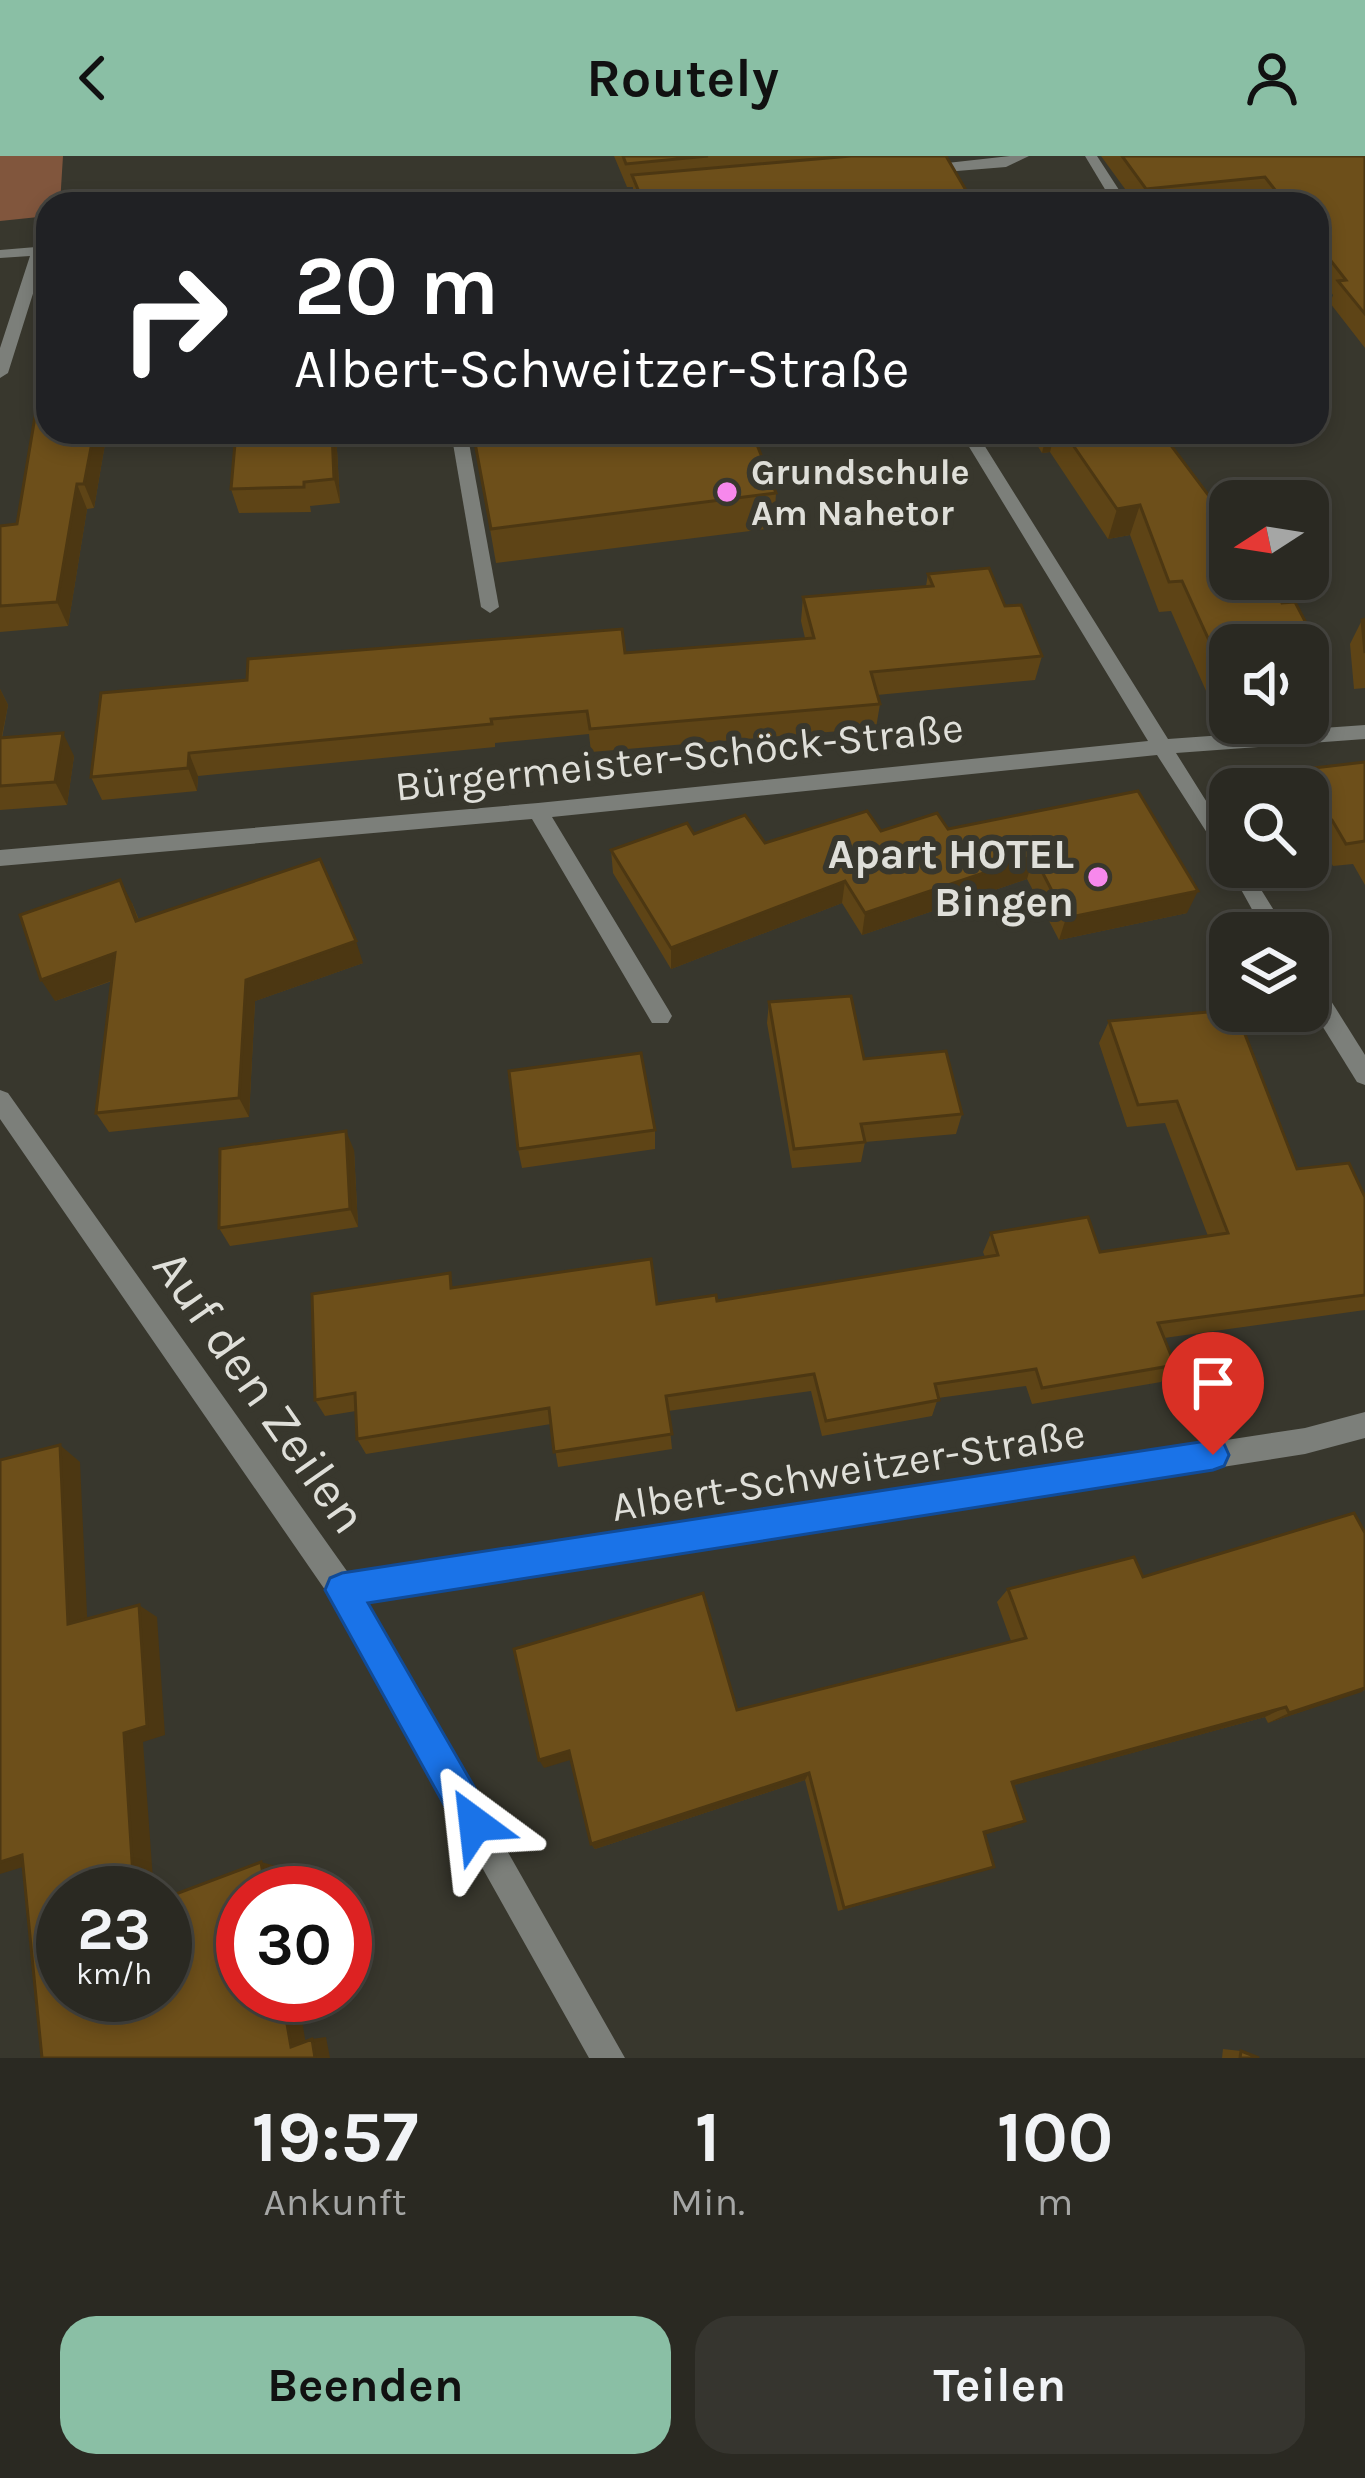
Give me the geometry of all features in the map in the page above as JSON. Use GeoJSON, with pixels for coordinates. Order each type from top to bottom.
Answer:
{"type":"FeatureCollection","features":[{"type":"Feature","properties":{"kind":"street"},"geometry":{"type":"LineString","coordinates":[[898,172],[1006,163],[1022,156]]}},
{"type":"Feature","properties":{"kind":"street"},"geometry":{"type":"LineString","coordinates":[[1070,156],[1093,157],[1113,192]]}},
{"type":"Feature","properties":{"kind":"street"},"geometry":{"type":"LineString","coordinates":[[0,254],[36,252]]}},
{"type":"Feature","properties":{"kind":"street"},"geometry":{"type":"LineString","coordinates":[[0,374],[36,273]]}},
{"type":"Feature","properties":{"kind":"street"},"geometry":{"type":"LineString","coordinates":[[461,444],[490,608]]}},
{"type":"Feature","properties":{"kind":"street"},"geometry":{"type":"LineString","coordinates":[[975,444],[1209,823]]}},
{"type":"Feature","properties":{"kind":"street","name":"Bürgermeister-Schöck-Straße"},"geometry":{"type":"LineString","coordinates":[[0,858],[538,811],[1162,747],[1365,732]]}},
{"type":"Feature","properties":{"kind":"street"},"geometry":{"type":"LineString","coordinates":[[538,811],[660,1016]]}},
{"type":"Feature","properties":{"kind":"street"},"geometry":{"type":"LineString","coordinates":[[1329,1017],[1365,1075]]}},
{"type":"Feature","properties":{"kind":"street","name":"Auf den Zeilen"},"geometry":{"type":"LineString","coordinates":[[0,1100],[342,1590],[608,2058]]}},
{"type":"Feature","properties":{"kind":"street","name":"Albert-Schweitzer-Straße"},"geometry":{"type":"LineString","coordinates":[[342,1590],[1305,1441],[1365,1424]]}},
{"type":"Feature","properties":{"kind":"shaded area"},"geometry":{"type":"Polygon","coordinates":[[[0,156],[63,156],[61,192],[36,192],[36,217],[0,221],[0,156]]]}},
{"type":"Feature","properties":{"kind":"building"},"geometry":{"type":"Polygon","coordinates":[[[623,156],[708,156],[626,164],[623,156]]]}},
{"type":"Feature","properties":{"kind":"building"},"geometry":{"type":"Polygon","coordinates":[[[851,156],[946,156],[967,192],[639,192],[632,175],[851,156]]]}},
{"type":"Feature","properties":{"kind":"building"},"geometry":{"type":"Polygon","coordinates":[[[1122,156],[1365,156],[1365,314],[1338,281],[1346,280],[1329,258],[1329,192],[1277,192],[1265,177],[1146,189],[1122,156]]]}},
{"type":"Feature","properties":{"kind":"building"},"geometry":{"type":"Polygon","coordinates":[[[36,411],[36,444],[92,444],[84,484],[77,484],[57,602],[0,606],[0,526],[17,524],[36,411]]]}},
{"type":"Feature","properties":{"kind":"building"},"geometry":{"type":"Polygon","coordinates":[[[235,444],[333,444],[334,479],[304,482],[304,487],[231,489],[235,444]]]}},
{"type":"Feature","properties":{"kind":"building"},"geometry":{"type":"Polygon","coordinates":[[[475,444],[757,444],[776,493],[491,529],[475,444]]]}},
{"type":"Feature","properties":{"kind":"building"},"geometry":{"type":"Polygon","coordinates":[[[1072,444],[1170,444],[1209,496],[1209,600],[1295,602],[1307,624],[1209,624],[1209,640],[1182,581],[1169,582],[1140,505],[1117,509],[1072,444]]]}},
{"type":"Feature","properties":{"kind":"building"},"geometry":{"type":"Polygon","coordinates":[[[989,568],[1005,606],[1021,605],[1042,656],[871,672],[880,704],[590,729],[587,711],[491,719],[492,724],[189,753],[188,768],[91,777],[101,693],[247,680],[248,659],[622,629],[625,653],[814,638],[803,597],[933,586],[928,574],[989,568]]]}},
{"type":"Feature","properties":{"kind":"building"},"geometry":{"type":"Polygon","coordinates":[[[63,733],[55,782],[0,786],[0,738],[63,733]]]}},
{"type":"Feature","properties":{"kind":"building"},"geometry":{"type":"Polygon","coordinates":[[[1365,762],[1365,841],[1346,844],[1329,820],[1329,768],[1314,768],[1365,762]]]}},
{"type":"Feature","properties":{"kind":"building"},"geometry":{"type":"Polygon","coordinates":[[[1138,791],[1198,891],[1066,918],[1034,856],[865,913],[845,881],[671,948],[611,850],[687,823],[694,834],[745,815],[765,843],[867,811],[881,831],[937,813],[948,829],[1138,791]]]}},
{"type":"Feature","properties":{"kind":"building"},"geometry":{"type":"Polygon","coordinates":[[[320,859],[356,941],[246,980],[239,1098],[96,1113],[115,953],[41,980],[20,915],[120,880],[136,921],[320,859]]]}},
{"type":"Feature","properties":{"kind":"building"},"geometry":{"type":"Polygon","coordinates":[[[851,996],[864,1059],[946,1051],[962,1114],[861,1124],[865,1142],[794,1149],[769,1002],[851,996]]]}},
{"type":"Feature","properties":{"kind":"building"},"geometry":{"type":"Polygon","coordinates":[[[1209,1012],[1209,1032],[1244,1032],[1297,1169],[1349,1163],[1365,1197],[1365,1295],[1158,1323],[1175,1365],[1042,1388],[1036,1369],[935,1384],[939,1400],[826,1421],[814,1374],[666,1396],[672,1434],[554,1452],[549,1408],[357,1439],[355,1393],[315,1400],[312,1294],[450,1273],[451,1288],[651,1259],[657,1304],[716,1295],[717,1301],[998,1255],[991,1233],[1088,1217],[1100,1252],[1228,1233],[1177,1101],[1138,1105],[1109,1021],[1209,1012]]]}},
{"type":"Feature","properties":{"kind":"building"},"geometry":{"type":"Polygon","coordinates":[[[641,1053],[655,1130],[518,1149],[509,1071],[641,1053]]]}},
{"type":"Feature","properties":{"kind":"building"},"geometry":{"type":"Polygon","coordinates":[[[346,1131],[350,1209],[219,1228],[220,1149],[346,1131]]]}},
{"type":"Feature","properties":{"kind":"building"},"geometry":{"type":"Polygon","coordinates":[[[60,1445],[68,1624],[139,1605],[147,1726],[124,1733],[132,1866],[36,1866],[36,1997],[22,1855],[0,1862],[0,1460],[60,1445]]]}},
{"type":"Feature","properties":{"kind":"building"},"geometry":{"type":"Polygon","coordinates":[[[1354,1513],[1365,1533],[1365,1688],[1289,1713],[1286,1707],[1012,1782],[1025,1821],[984,1832],[994,1867],[844,1908],[809,1773],[591,1844],[569,1751],[539,1760],[514,1649],[703,1593],[737,1710],[1026,1638],[1008,1589],[1134,1557],[1143,1577],[1354,1513]]]}},
{"type":"Feature","properties":{"kind":"building"},"geometry":{"type":"Polygon","coordinates":[[[216,1879],[216,2022],[287,2022],[291,2047],[312,2039],[315,2058],[42,2058],[38,2022],[192,2022],[192,1888],[216,1879]]]}},
{"type":"Feature","properties":{"kind":"place","name":"Grundschule Am Nahetor"},"geometry":{"type":"Point","coordinates":[727,492]}},
{"type":"Feature","properties":{"kind":"place","name":"Apart HOTEL Bingen"},"geometry":{"type":"Point","coordinates":[1098,877]}},
{"type":"Feature","properties":{"kind":"route"},"geometry":{"type":"LineString","coordinates":[[475,1824],[342,1590],[1213,1455]]}}]}
